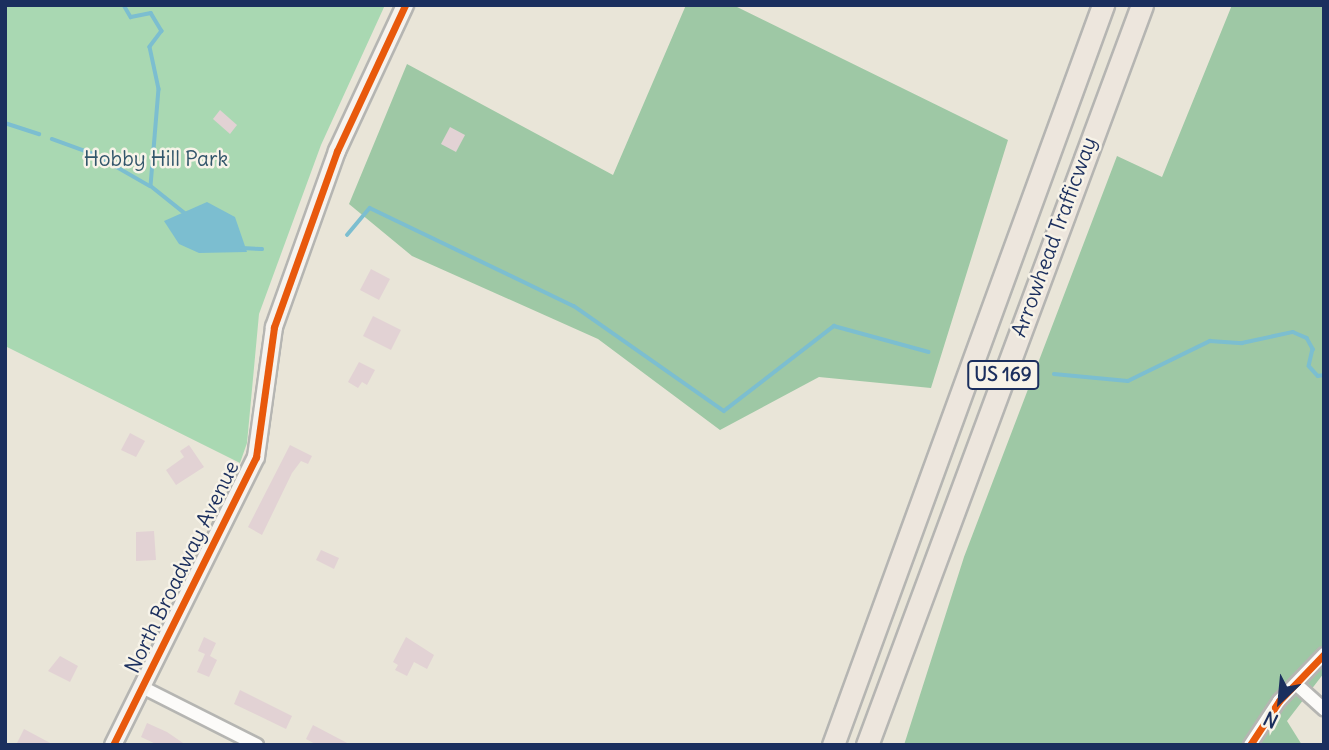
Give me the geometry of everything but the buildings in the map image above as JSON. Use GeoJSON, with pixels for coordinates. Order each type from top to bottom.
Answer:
{"type":"FeatureCollection","features":[{"type":"Feature","properties":{"kind":"highway","name":"Arrowhead Trafficway"},"geometry":{"type":"LineString","coordinates":[[833,745],[1103,5]]}},
{"type":"Feature","properties":{"kind":"highway","name":"Arrowhead Trafficway"},"geometry":{"type":"LineString","coordinates":[[867,745],[1142,5]]}},
{"type":"Feature","properties":{"kind":"street","name":"North Broadway Avenue"},"geometry":{"type":"LineString","coordinates":[[113,745],[256,457],[274,327],[337,151],[405,5]]}},
{"type":"Feature","properties":{"kind":"street"},"geometry":{"type":"LineString","coordinates":[[1250,745],[1296,684],[1324,654]]}},
{"type":"Feature","properties":{"kind":"street"},"geometry":{"type":"LineString","coordinates":[[1296,684],[1324,709]]}},
{"type":"Feature","properties":{"kind":"street"},"geometry":{"type":"LineString","coordinates":[[142,687],[257,745]]}},
{"type":"Feature","properties":{"kind":"green space","name":"Hobby Hill Park"},"geometry":{"type":"Polygon","coordinates":[[[5,5],[385,5],[321,145],[259,314],[247,443],[240,463],[5,346],[5,5]]]}},
{"type":"Feature","properties":{"kind":"green space"},"geometry":{"type":"Polygon","coordinates":[[[686,5],[733,5],[1008,140],[931,388],[819,377],[720,430],[598,339],[412,256],[349,204],[407,64],[613,175],[686,5]]]}},
{"type":"Feature","properties":{"kind":"green space"},"geometry":{"type":"Polygon","coordinates":[[[1232,5],[1324,5],[1324,673],[1287,721],[1302,745],[904,745],[964,557],[1117,156],[1162,177],[1232,5]]]}},
{"type":"Feature","properties":{"kind":"water"},"geometry":{"type":"Polygon","coordinates":[[[207,202],[235,217],[247,252],[199,253],[179,244],[164,221],[207,202]]]}},
{"type":"Feature","properties":{"kind":"waterway"},"geometry":{"type":"LineString","coordinates":[[124,5],[131,17],[151,13],[162,31],[150,47],[159,89],[151,186],[186,214]]}},
{"type":"Feature","properties":{"kind":"waterway"},"geometry":{"type":"LineString","coordinates":[[5,123],[39,134]]}},
{"type":"Feature","properties":{"kind":"waterway"},"geometry":{"type":"LineString","coordinates":[[52,139],[96,155],[150,186]]}},
{"type":"Feature","properties":{"kind":"waterway"},"geometry":{"type":"LineString","coordinates":[[347,235],[370,208],[574,306],[724,411],[834,326],[929,352]]}},
{"type":"Feature","properties":{"kind":"waterway"},"geometry":{"type":"LineString","coordinates":[[242,248],[262,249]]}},
{"type":"Feature","properties":{"kind":"waterway"},"geometry":{"type":"LineString","coordinates":[[1054,374],[1128,381],[1210,341],[1242,343],[1293,332],[1307,338],[1313,349],[1309,366],[1318,376],[1324,375]]}},
{"type":"Feature","properties":{"kind":"cycle path"},"geometry":{"type":"LineString","coordinates":[[113,745],[256,457],[274,327],[337,151],[405,5]]}},
{"type":"Feature","properties":{"kind":"cycle path"},"geometry":{"type":"LineString","coordinates":[[1250,745],[1279,701],[1324,654]]}}]}
